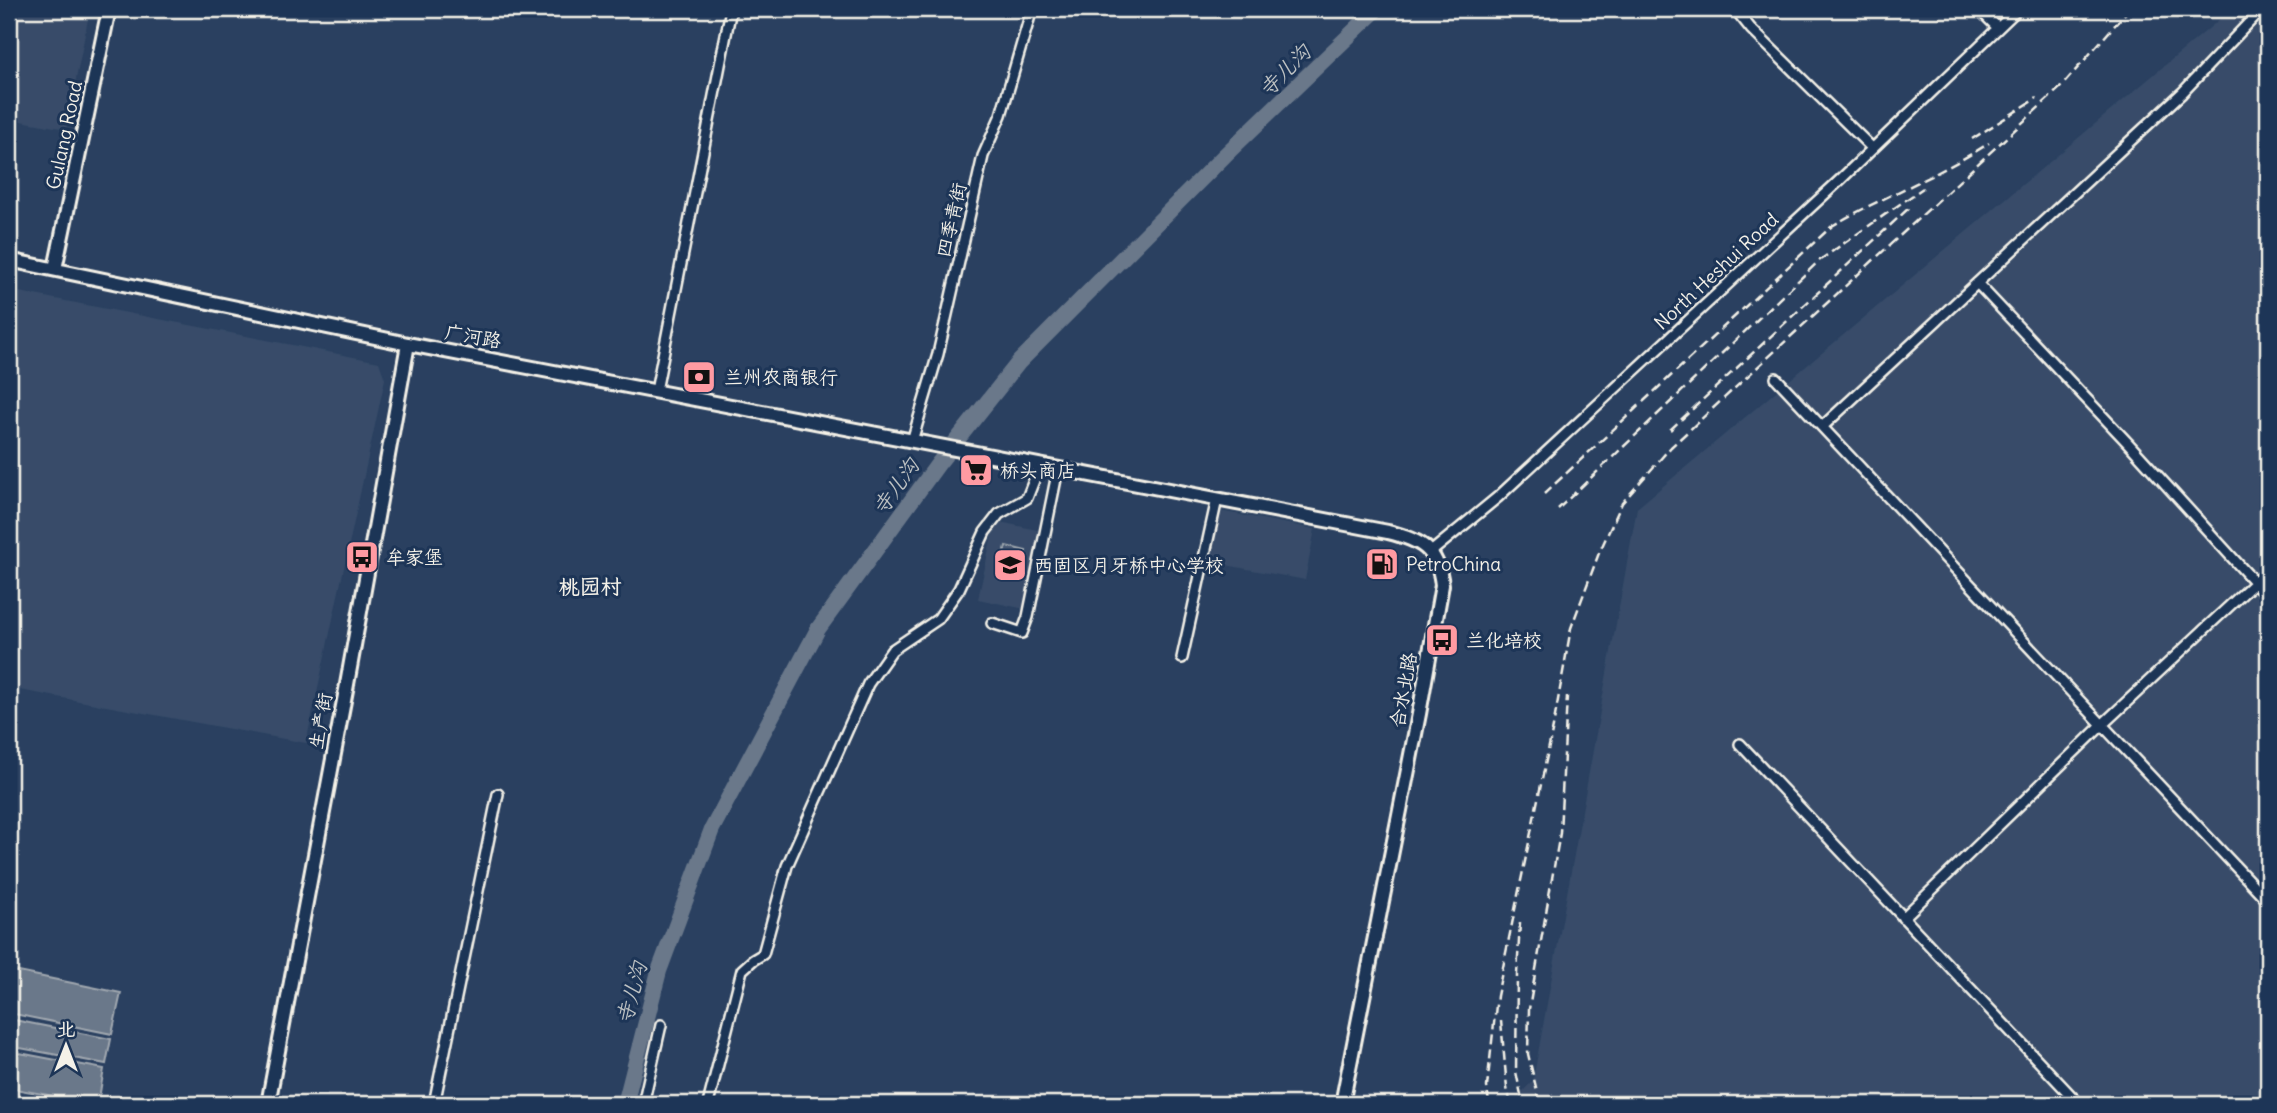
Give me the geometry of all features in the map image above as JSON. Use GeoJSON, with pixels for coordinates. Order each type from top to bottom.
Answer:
{"type":"FeatureCollection","features":[{"type":"Feature","properties":{"kind":"street","name":"Gulang Road"},"geometry":{"type":"LineString","coordinates":[[55,269],[109,9]]}},
{"type":"Feature","properties":{"kind":"street"},"geometry":{"type":"LineString","coordinates":[[656,391],[731,9]]}},
{"type":"Feature","properties":{"kind":"street","name":"四季青街"},"geometry":{"type":"LineString","coordinates":[[912,441],[938,354],[983,156],[1001,115],[1032,9]]}},
{"type":"Feature","properties":{"kind":"street"},"geometry":{"type":"LineString","coordinates":[[1735,9],[1751,29],[1872,148]]}},
{"type":"Feature","properties":{"kind":"street"},"geometry":{"type":"LineString","coordinates":[[1979,9],[1998,28]]}},
{"type":"Feature","properties":{"kind":"street","name":"North Heshui Road"},"geometry":{"type":"LineString","coordinates":[[1431,552],[1498,497],[2018,9]]}},
{"type":"Feature","properties":{"kind":"street"},"geometry":{"type":"LineString","coordinates":[[1822,426],[2182,93],[2262,9]]}},
{"type":"Feature","properties":{"kind":"street","name":"广河路"},"geometry":{"type":"LineString","coordinates":[[9,260],[408,344],[1040,465]]}},
{"type":"Feature","properties":{"kind":"street"},"geometry":{"type":"LineString","coordinates":[[1977,283],[2268,597]]}},
{"type":"Feature","properties":{"kind":"street","name":"生产街"},"geometry":{"type":"LineString","coordinates":[[268,1104],[408,344]]}},
{"type":"Feature","properties":{"kind":"street"},"geometry":{"type":"LineString","coordinates":[[1776,379],[2268,901]]}},
{"type":"Feature","properties":{"kind":"street"},"geometry":{"type":"LineString","coordinates":[[708,1104],[742,970],[763,954],[787,866],[868,684],[892,650],[938,619],[959,589],[985,531],[999,514],[1027,498],[1040,465],[1388,531],[1405,536],[1431,552]]}},
{"type":"Feature","properties":{"kind":"street"},"geometry":{"type":"LineString","coordinates":[[992,622],[1022,633],[1028,617],[1058,469]]}},
{"type":"Feature","properties":{"kind":"street"},"geometry":{"type":"LineString","coordinates":[[1182,658],[1217,499]]}},
{"type":"Feature","properties":{"kind":"street","name":"合水北路"},"geometry":{"type":"LineString","coordinates":[[1342,1104],[1442,585],[1441,573],[1431,552]]}},
{"type":"Feature","properties":{"kind":"street"},"geometry":{"type":"LineString","coordinates":[[1903,918],[2103,724],[2268,570]]}},
{"type":"Feature","properties":{"kind":"street"},"geometry":{"type":"LineString","coordinates":[[1740,744],[2079,1104]]}},
{"type":"Feature","properties":{"kind":"street"},"geometry":{"type":"LineString","coordinates":[[434,1104],[498,794]]}},
{"type":"Feature","properties":{"kind":"street"},"geometry":{"type":"LineString","coordinates":[[643,1104],[661,1025]]}},
{"type":"Feature","properties":{"kind":"shaded area"},"geometry":{"type":"Polygon","coordinates":[[[9,9],[90,9],[66,129],[9,119],[9,9]]]}},
{"type":"Feature","properties":{"kind":"shaded area"},"geometry":{"type":"Polygon","coordinates":[[[2232,9],[2268,9],[2268,1104],[1510,1104],[1533,1081],[1637,508],[2232,9]]]}},
{"type":"Feature","properties":{"kind":"shaded area"},"geometry":{"type":"Polygon","coordinates":[[[9,290],[379,362],[385,379],[306,743],[9,688],[9,290]]]}},
{"type":"Feature","properties":{"kind":"shaded area"},"geometry":{"type":"Polygon","coordinates":[[[1220,511],[1315,529],[1305,580],[1210,562],[1220,511]]]}},
{"type":"Feature","properties":{"kind":"shaded area","name":"西固区月牙桥中心学校"},"geometry":{"type":"Polygon","coordinates":[[[995,521],[1042,531],[1025,609],[978,599],[995,521]]]}},
{"type":"Feature","properties":{"kind":"shaded area"},"geometry":{"type":"Polygon","coordinates":[[[1006,546],[1026,551],[1018,580],[998,575],[1006,546]]]}},
{"type":"Feature","properties":{"kind":"shaded area"},"geometry":{"type":"Polygon","coordinates":[[[9,970],[121,993],[112,1034],[9,1013],[9,970]]]}},
{"type":"Feature","properties":{"kind":"shaded area"},"geometry":{"type":"Polygon","coordinates":[[[9,1019],[111,1039],[106,1064],[9,1046],[9,1019]]]}},
{"type":"Feature","properties":{"kind":"shaded area"},"geometry":{"type":"Polygon","coordinates":[[[9,1051],[104,1069],[98,1104],[9,1088],[9,1051]]]}},
{"type":"Feature","properties":{"kind":"waterway","name":"寺儿沟"},"geometry":{"type":"LineString","coordinates":[[625,1104],[659,971],[712,829],[818,629],[938,464],[1019,362],[1225,155],[1377,9]]}},
{"type":"Feature","properties":{"kind":"railway"},"geometry":{"type":"LineString","coordinates":[[1489,1104],[1487,1087],[1497,996],[1571,628],[1599,553],[1622,503],[1671,447],[2060,88],[2129,9]]}},
{"type":"Feature","properties":{"kind":"railway"},"geometry":{"type":"LineString","coordinates":[[1972,139],[2037,98]]}},
{"type":"Feature","properties":{"kind":"railway"},"geometry":{"type":"LineString","coordinates":[[1544,494],[1832,226],[1951,166],[1989,143]]}},
{"type":"Feature","properties":{"kind":"railway"},"geometry":{"type":"LineString","coordinates":[[1558,509],[1820,260],[1923,188]]}},
{"type":"Feature","properties":{"kind":"railway"},"geometry":{"type":"LineString","coordinates":[[1670,430],[1911,206]]}},
{"type":"Feature","properties":{"kind":"railway"},"geometry":{"type":"LineString","coordinates":[[1540,1104],[1528,1054],[1529,1009],[1560,833],[1567,696]]}},
{"type":"Feature","properties":{"kind":"railway"},"geometry":{"type":"LineString","coordinates":[[1520,923],[1516,1072],[1523,1104]]}},
{"type":"Feature","properties":{"kind":"railway"},"geometry":{"type":"LineString","coordinates":[[1501,1021],[1511,1104]]}},
{"type":"Feature","properties":{"kind":"place","name":"兰州农商银行"},"geometry":{"type":"Point","coordinates":[699,377]}},
{"type":"Feature","properties":{"kind":"place","name":"桥头商店"},"geometry":{"type":"Point","coordinates":[976,470]}},
{"type":"Feature","properties":{"kind":"place","name":"牟家堡"},"geometry":{"type":"Point","coordinates":[362,557]}},
{"type":"Feature","properties":{"kind":"place","name":"PetroChina"},"geometry":{"type":"Point","coordinates":[1382,564]}},
{"type":"Feature","properties":{"kind":"place","name":"西固区月牙桥中心学校"},"geometry":{"type":"Point","coordinates":[1010,565]}},
{"type":"Feature","properties":{"kind":"place","name":"兰化培校"},"geometry":{"type":"Point","coordinates":[1442,640]}},
{"type":"Feature","properties":{"kind":"district","name":"桃园村"},"geometry":{"type":"Point","coordinates":[590,587]}}]}
